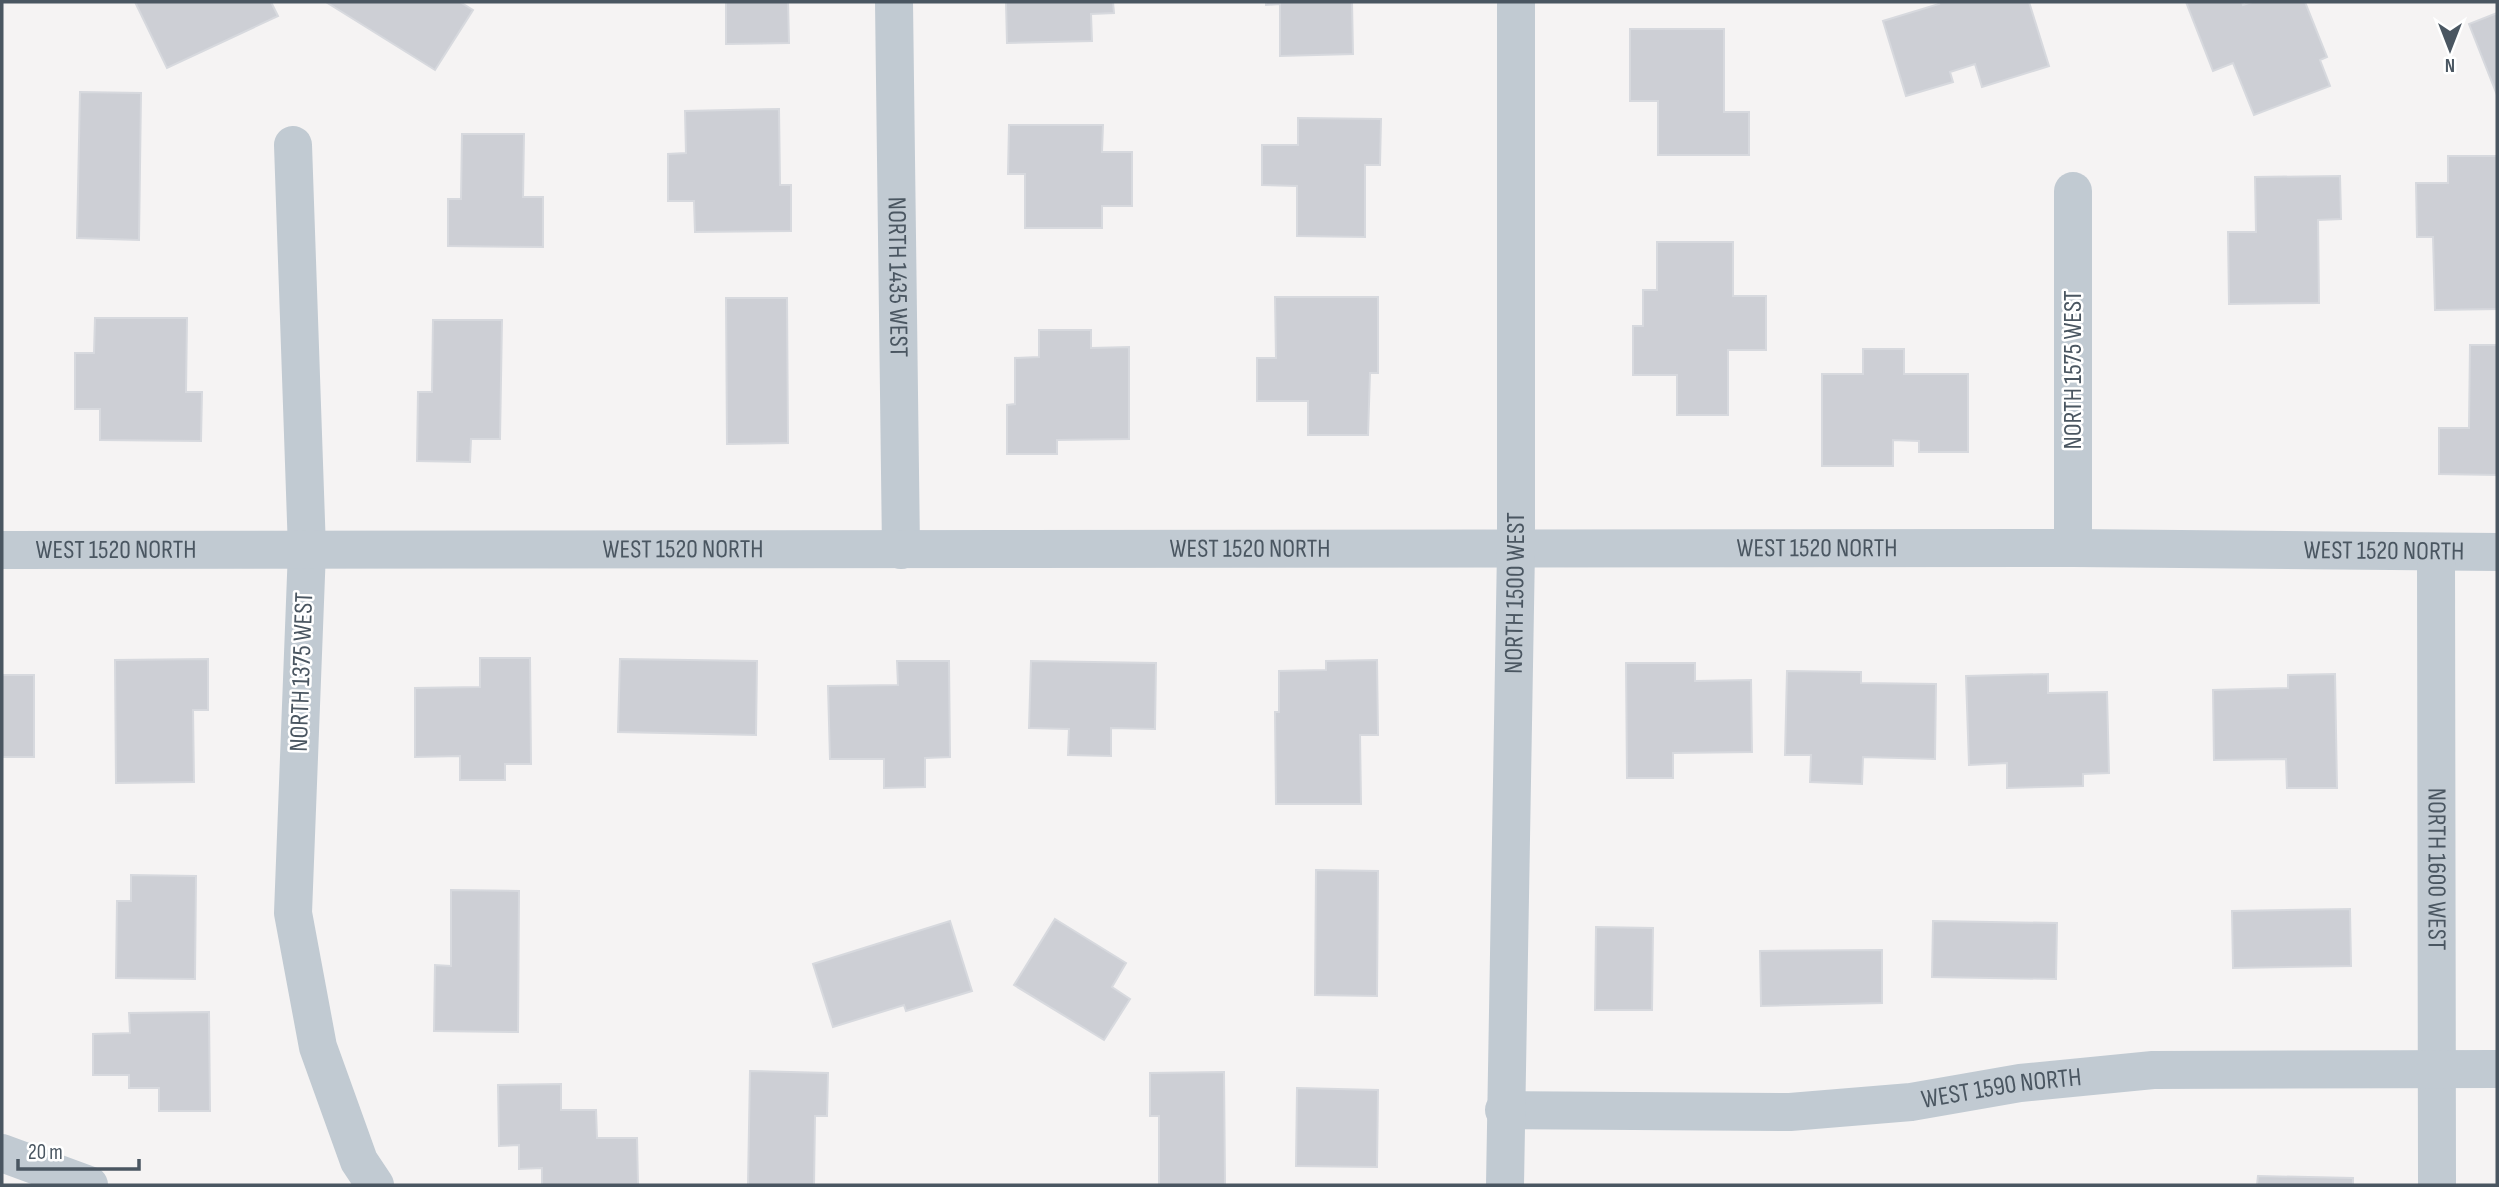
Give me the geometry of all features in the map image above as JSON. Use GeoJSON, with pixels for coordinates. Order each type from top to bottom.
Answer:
{"type":"FeatureCollection","features":[{"type":"Feature","properties":{"kind":"street","name":"NORTH 1435 WEST"},"geometry":{"type":"LineString","coordinates":[[894,2],[901,550]]}},
{"type":"Feature","properties":{"kind":"street","name":"NORTH 1500 WEST"},"geometry":{"type":"LineString","coordinates":[[1505,1185],[1504,1110],[1516,550],[1516,2]]}},
{"type":"Feature","properties":{"kind":"street","name":"NORTH 1375 WEST"},"geometry":{"type":"LineString","coordinates":[[293,145],[306,550],[293,913],[318,1046],[359,1161],[375,1185]]}},
{"type":"Feature","properties":{"kind":"street","name":"NORTH 1575 WEST"},"geometry":{"type":"LineString","coordinates":[[2073,191],[2073,548]]}},
{"type":"Feature","properties":{"kind":"street","name":"WEST 1520 NORTH"},"geometry":{"type":"LineString","coordinates":[[2,550],[2073,548],[2497,552]]}},
{"type":"Feature","properties":{"kind":"street","name":"NORTH 1600 WEST"},"geometry":{"type":"LineString","coordinates":[[2436,552],[2437,1185]]}},
{"type":"Feature","properties":{"kind":"street","name":"WEST 1590 NORTH"},"geometry":{"type":"LineString","coordinates":[[1504,1110],[1790,1112],[1911,1102],[2020,1083],[2152,1070],[2497,1069]]}},
{"type":"Feature","properties":{"kind":"street"},"geometry":{"type":"LineString","coordinates":[[2,1153],[89,1185]]}},
{"type":"Feature","properties":{"kind":"building"},"geometry":{"type":"Polygon","coordinates":[[[135,2],[271,2],[278,16],[167,68],[135,2]]]}},
{"type":"Feature","properties":{"kind":"building"},"geometry":{"type":"Polygon","coordinates":[[[326,2],[460,2],[473,10],[435,70],[326,2]]]}},
{"type":"Feature","properties":{"kind":"building"},"geometry":{"type":"Polygon","coordinates":[[[726,2],[788,2],[789,43],[726,44],[726,2]]]}},
{"type":"Feature","properties":{"kind":"building"},"geometry":{"type":"Polygon","coordinates":[[[1006,2],[1113,2],[1114,13],[1091,14],[1092,41],[1007,43],[1006,2]]]}},
{"type":"Feature","properties":{"kind":"building"},"geometry":{"type":"Polygon","coordinates":[[[1266,2],[1352,2],[1353,54],[1280,56],[1280,4],[1266,5],[1266,2]]]}},
{"type":"Feature","properties":{"kind":"building"},"geometry":{"type":"Polygon","coordinates":[[[1938,2],[2029,2],[2049,66],[1982,87],[1975,64],[1950,72],[1953,82],[1906,96],[1883,21],[1939,4],[1938,2]]]}},
{"type":"Feature","properties":{"kind":"building"},"geometry":{"type":"Polygon","coordinates":[[[2186,2],[2242,2],[2243,5],[2252,2],[2305,2],[2327,57],[2320,60],[2330,86],[2254,115],[2233,63],[2213,71],[2186,2]]]}},
{"type":"Feature","properties":{"kind":"building"},"geometry":{"type":"Polygon","coordinates":[[[2497,13],[2497,95],[2469,24],[2497,13]]]}},
{"type":"Feature","properties":{"kind":"building"},"geometry":{"type":"Polygon","coordinates":[[[1630,29],[1724,29],[1724,112],[1749,112],[1749,155],[1658,155],[1658,101],[1630,101],[1630,29]]]}},
{"type":"Feature","properties":{"kind":"building"},"geometry":{"type":"Polygon","coordinates":[[[80,92],[141,93],[139,240],[77,238],[80,92]]]}},
{"type":"Feature","properties":{"kind":"building"},"geometry":{"type":"Polygon","coordinates":[[[779,109],[780,185],[791,185],[791,231],[695,232],[694,201],[668,201],[668,154],[686,153],[685,111],[779,109]]]}},
{"type":"Feature","properties":{"kind":"building"},"geometry":{"type":"Polygon","coordinates":[[[1298,118],[1381,119],[1380,165],[1365,165],[1365,237],[1297,236],[1297,186],[1262,185],[1262,145],[1298,145],[1298,118]]]}},
{"type":"Feature","properties":{"kind":"building"},"geometry":{"type":"Polygon","coordinates":[[[1009,125],[1103,125],[1102,152],[1132,152],[1132,206],[1102,206],[1102,228],[1025,228],[1025,174],[1008,174],[1009,125]]]}},
{"type":"Feature","properties":{"kind":"building"},"geometry":{"type":"Polygon","coordinates":[[[462,134],[524,134],[523,197],[543,197],[543,247],[448,246],[448,199],[461,199],[462,134]]]}},
{"type":"Feature","properties":{"kind":"building"},"geometry":{"type":"Polygon","coordinates":[[[2448,156],[2497,156],[2497,309],[2435,310],[2433,237],[2417,237],[2416,183],[2448,183],[2448,156]]]}},
{"type":"Feature","properties":{"kind":"building"},"geometry":{"type":"Polygon","coordinates":[[[2340,176],[2341,219],[2318,220],[2319,303],[2229,304],[2228,232],[2256,232],[2255,177],[2340,176]]]}},
{"type":"Feature","properties":{"kind":"building"},"geometry":{"type":"Polygon","coordinates":[[[1657,242],[1733,242],[1733,296],[1766,296],[1766,350],[1728,350],[1728,415],[1677,415],[1677,375],[1633,375],[1633,326],[1643,326],[1643,290],[1657,290],[1657,242]]]}},
{"type":"Feature","properties":{"kind":"building"},"geometry":{"type":"Polygon","coordinates":[[[1275,297],[1378,297],[1378,373],[1370,373],[1368,435],[1308,435],[1308,401],[1257,401],[1257,358],[1276,358],[1275,297]]]}},
{"type":"Feature","properties":{"kind":"building"},"geometry":{"type":"Polygon","coordinates":[[[726,298],[787,298],[788,443],[727,444],[726,298]]]}},
{"type":"Feature","properties":{"kind":"building"},"geometry":{"type":"Polygon","coordinates":[[[95,318],[187,318],[186,392],[202,392],[201,441],[100,440],[100,409],[75,409],[75,353],[94,353],[95,318]]]}},
{"type":"Feature","properties":{"kind":"building"},"geometry":{"type":"Polygon","coordinates":[[[433,320],[502,320],[500,439],[471,439],[470,462],[417,461],[418,392],[432,392],[433,320]]]}},
{"type":"Feature","properties":{"kind":"building"},"geometry":{"type":"Polygon","coordinates":[[[1039,330],[1091,330],[1091,348],[1129,347],[1129,439],[1057,440],[1057,454],[1007,454],[1007,405],[1015,404],[1015,358],[1039,357],[1039,330]]]}},
{"type":"Feature","properties":{"kind":"building"},"geometry":{"type":"Polygon","coordinates":[[[2470,345],[2497,345],[2497,475],[2439,474],[2439,428],[2469,428],[2470,345]]]}},
{"type":"Feature","properties":{"kind":"building"},"geometry":{"type":"Polygon","coordinates":[[[1863,349],[1904,349],[1904,374],[1968,374],[1968,452],[1919,452],[1919,441],[1893,440],[1893,466],[1822,466],[1822,374],[1863,374],[1863,349]]]}},
{"type":"Feature","properties":{"kind":"building"},"geometry":{"type":"Polygon","coordinates":[[[480,658],[530,658],[531,764],[505,764],[505,780],[460,780],[460,756],[415,757],[415,688],[480,687],[480,658]]]}},
{"type":"Feature","properties":{"kind":"building"},"geometry":{"type":"Polygon","coordinates":[[[208,659],[208,710],[193,710],[194,782],[116,783],[115,660],[208,659]]]}},
{"type":"Feature","properties":{"kind":"building"},"geometry":{"type":"Polygon","coordinates":[[[620,659],[757,661],[756,735],[618,732],[620,659]]]}},
{"type":"Feature","properties":{"kind":"building"},"geometry":{"type":"Polygon","coordinates":[[[1377,660],[1378,735],[1360,735],[1361,804],[1276,804],[1275,712],[1279,712],[1279,671],[1326,670],[1326,661],[1377,660]]]}},
{"type":"Feature","properties":{"kind":"building"},"geometry":{"type":"Polygon","coordinates":[[[897,661],[949,661],[950,757],[925,758],[925,787],[884,788],[884,759],[830,759],[828,686],[898,685],[897,661]]]}},
{"type":"Feature","properties":{"kind":"building"},"geometry":{"type":"Polygon","coordinates":[[[1031,661],[1156,663],[1155,729],[1111,728],[1111,756],[1068,755],[1069,729],[1029,728],[1031,661]]]}},
{"type":"Feature","properties":{"kind":"building"},"geometry":{"type":"Polygon","coordinates":[[[1626,663],[1695,663],[1695,681],[1751,680],[1752,752],[1673,753],[1673,778],[1627,778],[1626,663]]]}},
{"type":"Feature","properties":{"kind":"building"},"geometry":{"type":"Polygon","coordinates":[[[1787,671],[1861,672],[1861,683],[1936,684],[1935,759],[1863,757],[1862,784],[1810,782],[1811,755],[1785,755],[1787,671]]]}},
{"type":"Feature","properties":{"kind":"building"},"geometry":{"type":"Polygon","coordinates":[[[2048,674],[2048,693],[2107,692],[2109,773],[2083,774],[2083,786],[2007,788],[2007,763],[1969,765],[1966,676],[2048,674]]]}},
{"type":"Feature","properties":{"kind":"building"},"geometry":{"type":"Polygon","coordinates":[[[2335,674],[2337,788],[2287,788],[2286,759],[2214,760],[2213,690],[2288,688],[2288,675],[2335,674]]]}},
{"type":"Feature","properties":{"kind":"building"},"geometry":{"type":"Polygon","coordinates":[[[2,675],[34,675],[34,757],[2,757],[2,675]]]}},
{"type":"Feature","properties":{"kind":"building"},"geometry":{"type":"Polygon","coordinates":[[[1316,870],[1378,871],[1377,996],[1315,995],[1316,870]]]}},
{"type":"Feature","properties":{"kind":"building"},"geometry":{"type":"Polygon","coordinates":[[[131,875],[196,876],[195,979],[116,978],[117,901],[131,901],[131,875]]]}},
{"type":"Feature","properties":{"kind":"building"},"geometry":{"type":"Polygon","coordinates":[[[451,890],[519,891],[518,1032],[434,1031],[435,965],[451,966],[451,890]]]}},
{"type":"Feature","properties":{"kind":"building"},"geometry":{"type":"Polygon","coordinates":[[[2350,909],[2351,966],[2233,968],[2232,911],[2350,909]]]}},
{"type":"Feature","properties":{"kind":"building"},"geometry":{"type":"Polygon","coordinates":[[[1055,919],[1126,963],[1112,987],[1130,999],[1104,1040],[1014,985],[1055,919]]]}},
{"type":"Feature","properties":{"kind":"building"},"geometry":{"type":"Polygon","coordinates":[[[950,921],[972,991],[906,1011],[904,1005],[833,1027],[813,964],[950,921]]]}},
{"type":"Feature","properties":{"kind":"building"},"geometry":{"type":"Polygon","coordinates":[[[1933,921],[2057,923],[2056,979],[1932,977],[1933,921]]]}},
{"type":"Feature","properties":{"kind":"building"},"geometry":{"type":"Polygon","coordinates":[[[1596,927],[1653,928],[1652,1010],[1595,1010],[1596,927]]]}},
{"type":"Feature","properties":{"kind":"building"},"geometry":{"type":"Polygon","coordinates":[[[1882,950],[1882,1003],[1761,1006],[1760,951],[1882,950]]]}},
{"type":"Feature","properties":{"kind":"building"},"geometry":{"type":"Polygon","coordinates":[[[209,1012],[210,1111],[159,1111],[159,1088],[129,1088],[129,1075],[93,1075],[93,1034],[130,1033],[129,1013],[209,1012]]]}},
{"type":"Feature","properties":{"kind":"building"},"geometry":{"type":"Polygon","coordinates":[[[750,1071],[828,1073],[827,1116],[815,1116],[814,1185],[748,1185],[750,1071]]]}},
{"type":"Feature","properties":{"kind":"building"},"geometry":{"type":"Polygon","coordinates":[[[1224,1072],[1225,1185],[1159,1185],[1159,1116],[1150,1116],[1150,1073],[1224,1072]]]}},
{"type":"Feature","properties":{"kind":"building"},"geometry":{"type":"Polygon","coordinates":[[[561,1084],[561,1110],[596,1110],[597,1138],[637,1138],[638,1184],[542,1185],[542,1168],[519,1169],[519,1145],[499,1146],[498,1085],[561,1084]]]}},
{"type":"Feature","properties":{"kind":"building"},"geometry":{"type":"Polygon","coordinates":[[[1297,1088],[1378,1090],[1377,1167],[1296,1166],[1297,1088]]]}},
{"type":"Feature","properties":{"kind":"building"},"geometry":{"type":"Polygon","coordinates":[[[2258,1176],[2353,1178],[2353,1185],[2257,1185],[2258,1176]]]}}]}
